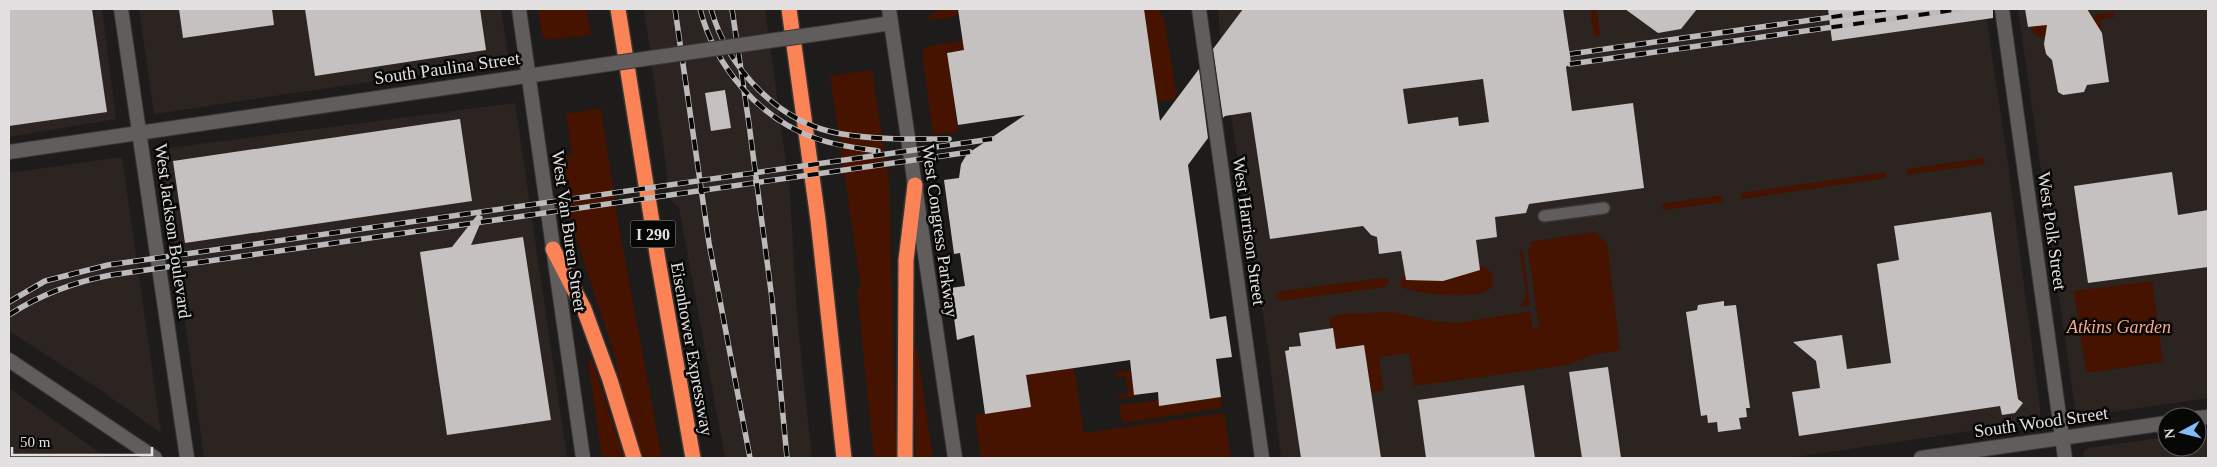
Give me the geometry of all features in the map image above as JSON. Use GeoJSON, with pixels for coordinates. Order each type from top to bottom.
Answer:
{"type":"FeatureCollection","features":[{"type":"Feature","properties":{"kind":"highway","name":"Eisenhower Expressway"},"geometry":{"type":"LineString","coordinates":[[618,9],[648,204],[693,458]]}},
{"type":"Feature","properties":{"kind":"highway"},"geometry":{"type":"LineString","coordinates":[[789,9],[818,220],[844,458]]}},
{"type":"Feature","properties":{"kind":"highway"},"geometry":{"type":"LineString","coordinates":[[905,458],[906,260],[915,185]]}},
{"type":"Feature","properties":{"kind":"highway"},"geometry":{"type":"LineString","coordinates":[[553,249],[584,309],[610,380],[634,458]]}},
{"type":"Feature","properties":{"kind":"street","name":"West Jackson Boulevard"},"geometry":{"type":"LineString","coordinates":[[121,9],[187,458]]}},
{"type":"Feature","properties":{"kind":"street","name":"West Van Buren Street"},"geometry":{"type":"LineString","coordinates":[[519,9],[583,458]]}},
{"type":"Feature","properties":{"kind":"street","name":"West Congress Parkway"},"geometry":{"type":"LineString","coordinates":[[889,9],[955,458]]}},
{"type":"Feature","properties":{"kind":"street","name":"West Harrison Street"},"geometry":{"type":"LineString","coordinates":[[1199,9],[1262,458]]}},
{"type":"Feature","properties":{"kind":"street","name":"West Polk Street"},"geometry":{"type":"LineString","coordinates":[[2002,9],[2066,458]]}},
{"type":"Feature","properties":{"kind":"street","name":"South Paulina Street"},"geometry":{"type":"LineString","coordinates":[[9,152],[891,23]]}},
{"type":"Feature","properties":{"kind":"street"},"geometry":{"type":"LineString","coordinates":[[1544,216],[1604,208]]}},
{"type":"Feature","properties":{"kind":"street"},"geometry":{"type":"LineString","coordinates":[[9,360],[155,458]]}},
{"type":"Feature","properties":{"kind":"street","name":"South Wood Street"},"geometry":{"type":"LineString","coordinates":[[1921,458],[2157,424]]}},
{"type":"Feature","properties":{"kind":"shaded area"},"geometry":{"type":"Polygon","coordinates":[[[9,9],[102,9],[116,119],[9,137],[9,9]]]}},
{"type":"Feature","properties":{"kind":"shaded area"},"geometry":{"type":"Polygon","coordinates":[[[139,9],[501,9],[509,61],[154,114],[139,9]]]}},
{"type":"Feature","properties":{"kind":"shaded area"},"geometry":{"type":"Polygon","coordinates":[[[644,9],[765,9],[790,193],[797,316],[812,458],[725,458],[679,208],[671,201],[644,9]]]}},
{"type":"Feature","properties":{"kind":"shaded area"},"geometry":{"type":"Polygon","coordinates":[[[1218,9],[1985,9],[2007,156],[2040,415],[2032,422],[1789,458],[1281,458],[1268,346],[1222,59],[1218,9]]]}},
{"type":"Feature","properties":{"kind":"shaded area"},"geometry":{"type":"Polygon","coordinates":[[[2018,9],[2208,9],[2208,398],[2084,416],[2075,409],[2018,9]]]}},
{"type":"Feature","properties":{"kind":"shaded area"},"geometry":{"type":"Polygon","coordinates":[[[515,103],[567,458],[204,458],[161,149],[515,103]]]}},
{"type":"Feature","properties":{"kind":"shaded area"},"geometry":{"type":"Polygon","coordinates":[[[122,157],[161,433],[99,389],[9,331],[9,173],[122,157]]]}},
{"type":"Feature","properties":{"kind":"shaded area"},"geometry":{"type":"Polygon","coordinates":[[[9,388],[107,458],[9,458],[9,388]]]}},
{"type":"Feature","properties":{"kind":"shaded area"},"geometry":{"type":"Polygon","coordinates":[[[2207,432],[2208,458],[2083,458],[2084,451],[2089,448],[2157,438],[2157,457],[2207,457],[2207,432]]]}},
{"type":"Feature","properties":{"kind":"green space"},"geometry":{"type":"Polygon","coordinates":[[[538,9],[586,9],[591,35],[546,40],[542,34],[538,9]]]}},
{"type":"Feature","properties":{"kind":"green space"},"geometry":{"type":"Polygon","coordinates":[[[939,9],[958,9],[959,14],[929,21],[928,18],[939,9]]]}},
{"type":"Feature","properties":{"kind":"green space"},"geometry":{"type":"Polygon","coordinates":[[[1144,9],[1158,9],[1164,18],[1177,99],[1157,101],[1144,9]]]}},
{"type":"Feature","properties":{"kind":"green space"},"geometry":{"type":"Polygon","coordinates":[[[1590,9],[1597,9],[1600,36],[1594,37],[1590,9]]]}},
{"type":"Feature","properties":{"kind":"green space"},"geometry":{"type":"Polygon","coordinates":[[[2114,12],[2115,17],[2100,20],[2102,33],[2038,37],[2032,32],[2031,27],[2095,17],[2095,15],[2114,12]]]}},
{"type":"Feature","properties":{"kind":"green space"},"geometry":{"type":"Polygon","coordinates":[[[963,41],[964,50],[947,53],[958,132],[933,135],[922,51],[928,46],[963,41]]]}},
{"type":"Feature","properties":{"kind":"green space"},"geometry":{"type":"Polygon","coordinates":[[[872,70],[889,182],[896,458],[874,458],[857,290],[861,288],[830,76],[872,70]]]}},
{"type":"Feature","properties":{"kind":"green space"},"geometry":{"type":"Polygon","coordinates":[[[601,108],[618,222],[662,458],[643,458],[616,367],[617,363],[569,216],[561,157],[572,155],[566,114],[601,108]]]}},
{"type":"Feature","properties":{"kind":"green space"},"geometry":{"type":"Polygon","coordinates":[[[1984,158],[1985,164],[1907,175],[1907,169],[1984,158]]]}},
{"type":"Feature","properties":{"kind":"green space"},"geometry":{"type":"Polygon","coordinates":[[[1886,172],[1886,178],[1742,199],[1741,193],[1886,172]]]}},
{"type":"Feature","properties":{"kind":"green space"},"geometry":{"type":"Polygon","coordinates":[[[1722,195],[1722,202],[1663,210],[1662,204],[1722,195]]]}},
{"type":"Feature","properties":{"kind":"green space"},"geometry":{"type":"Polygon","coordinates":[[[1594,232],[1607,243],[1620,350],[1592,355],[1567,365],[1414,386],[1409,353],[1379,357],[1383,390],[1371,392],[1364,345],[1336,349],[1333,329],[1330,329],[1330,318],[1341,314],[1392,312],[1433,321],[1457,323],[1530,311],[1533,329],[1539,329],[1528,248],[1531,247],[1530,242],[1594,232]]]}},
{"type":"Feature","properties":{"kind":"green space"},"geometry":{"type":"Polygon","coordinates":[[[1519,247],[1523,252],[1530,305],[1519,307],[1525,300],[1526,294],[1519,247]]]}},
{"type":"Feature","properties":{"kind":"green space"},"geometry":{"type":"Polygon","coordinates":[[[1483,266],[1492,273],[1493,283],[1487,291],[1479,293],[1469,295],[1429,294],[1400,286],[1402,277],[1405,276],[1483,266]]]}},
{"type":"Feature","properties":{"kind":"green space"},"geometry":{"type":"Polygon","coordinates":[[[1388,278],[1389,282],[1385,287],[1280,301],[1276,297],[1277,293],[1282,291],[1388,278]]]}},
{"type":"Feature","properties":{"kind":"green space","name":"Atkins Garden"},"geometry":{"type":"Polygon","coordinates":[[[2152,281],[2163,362],[2086,373],[2074,291],[2152,281]]]}},
{"type":"Feature","properties":{"kind":"green space"},"geometry":{"type":"Polygon","coordinates":[[[917,348],[933,458],[916,458],[914,349],[917,348]]]}},
{"type":"Feature","properties":{"kind":"green space"},"geometry":{"type":"Polygon","coordinates":[[[592,359],[624,458],[602,458],[588,362],[592,359]]]}},
{"type":"Feature","properties":{"kind":"green space"},"geometry":{"type":"Polygon","coordinates":[[[1074,368],[1084,433],[1224,413],[1231,458],[981,458],[975,415],[1031,407],[1026,375],[1074,368]]]}},
{"type":"Feature","properties":{"kind":"green space"},"geometry":{"type":"Polygon","coordinates":[[[1131,370],[1135,397],[1119,399],[1118,395],[1128,394],[1126,376],[1116,377],[1115,372],[1131,370]]]}},
{"type":"Feature","properties":{"kind":"green space"},"geometry":{"type":"Polygon","coordinates":[[[1221,397],[1222,408],[1122,423],[1119,405],[1159,400],[1221,397]]]}},
{"type":"Feature","properties":{"kind":"building"},"geometry":{"type":"Polygon","coordinates":[[[9,9],[92,9],[107,112],[9,126],[9,9]]]}},
{"type":"Feature","properties":{"kind":"building"},"geometry":{"type":"Polygon","coordinates":[[[179,9],[272,9],[274,25],[183,38],[179,9]]]}},
{"type":"Feature","properties":{"kind":"building"},"geometry":{"type":"Polygon","coordinates":[[[305,9],[480,9],[486,50],[315,76],[305,9]]]}},
{"type":"Feature","properties":{"kind":"building"},"geometry":{"type":"Polygon","coordinates":[[[958,9],[1144,9],[1160,121],[1199,69],[1208,138],[1188,165],[1210,319],[1226,316],[1232,357],[1216,359],[1221,397],[1159,406],[1158,392],[1134,395],[1130,360],[1026,375],[1031,407],[985,414],[974,335],[957,340],[950,288],[965,286],[960,253],[954,254],[944,180],[959,178],[961,164],[967,154],[1025,115],[958,125],[947,53],[964,50],[958,9]]]}},
{"type":"Feature","properties":{"kind":"building"},"geometry":{"type":"Polygon","coordinates":[[[1243,9],[1563,9],[1571,63],[1566,67],[1572,111],[1633,103],[1644,188],[1529,204],[1526,213],[1495,217],[1497,237],[1476,240],[1480,270],[1443,281],[1406,280],[1401,251],[1379,254],[1377,237],[1371,235],[1363,226],[1270,239],[1251,112],[1225,116],[1223,118],[1213,49],[1243,9]],[[1483,79],[1403,89],[1408,124],[1458,117],[1459,126],[1489,122],[1483,79]]]}},
{"type":"Feature","properties":{"kind":"building"},"geometry":{"type":"Polygon","coordinates":[[[1625,9],[1697,9],[1681,29],[1658,33],[1625,9]]]}},
{"type":"Feature","properties":{"kind":"building"},"geometry":{"type":"Polygon","coordinates":[[[1828,9],[1993,9],[1993,18],[1832,41],[1828,9]]]}},
{"type":"Feature","properties":{"kind":"building"},"geometry":{"type":"Polygon","coordinates":[[[2025,9],[2087,9],[2102,33],[2109,82],[2087,85],[2084,92],[2063,95],[2058,92],[2052,60],[2046,54],[2044,44],[2047,25],[2028,27],[2025,9]]]}},
{"type":"Feature","properties":{"kind":"building"},"geometry":{"type":"Polygon","coordinates":[[[725,90],[731,128],[711,131],[705,93],[725,90]]]}},
{"type":"Feature","properties":{"kind":"building"},"geometry":{"type":"Polygon","coordinates":[[[460,119],[472,201],[185,243],[173,161],[460,119]]]}},
{"type":"Feature","properties":{"kind":"building"},"geometry":{"type":"Polygon","coordinates":[[[2172,172],[2178,215],[2208,210],[2208,267],[2088,283],[2074,186],[2172,172]]]}},
{"type":"Feature","properties":{"kind":"building"},"geometry":{"type":"Polygon","coordinates":[[[1991,212],[2018,399],[2023,403],[2015,413],[2002,415],[2000,406],[1799,436],[1792,392],[1820,388],[1816,361],[1793,342],[1842,335],[1847,369],[1891,363],[1877,264],[1899,260],[1894,226],[1991,212]]]}},
{"type":"Feature","properties":{"kind":"building"},"geometry":{"type":"Polygon","coordinates":[[[478,214],[483,217],[471,245],[523,237],[551,420],[447,435],[420,252],[452,247],[478,214]]]}},
{"type":"Feature","properties":{"kind":"building"},"geometry":{"type":"Polygon","coordinates":[[[1724,301],[1724,306],[1736,305],[1750,408],[1746,408],[1747,417],[1739,418],[1741,429],[1718,432],[1717,422],[1708,423],[1707,415],[1701,416],[1686,312],[1697,310],[1698,305],[1724,301]]]}},
{"type":"Feature","properties":{"kind":"building"},"geometry":{"type":"Polygon","coordinates":[[[1333,328],[1336,349],[1364,345],[1381,458],[1301,458],[1285,351],[1289,350],[1289,347],[1301,346],[1299,333],[1333,328]]]}},
{"type":"Feature","properties":{"kind":"building"},"geometry":{"type":"Polygon","coordinates":[[[1608,367],[1621,458],[1582,458],[1569,372],[1608,367]]]}},
{"type":"Feature","properties":{"kind":"building"},"geometry":{"type":"Polygon","coordinates":[[[1524,385],[1535,458],[1426,458],[1418,400],[1524,385]]]}},
{"type":"Feature","properties":{"kind":"railway"},"geometry":{"type":"LineString","coordinates":[[675,9],[709,243],[750,458]]}},
{"type":"Feature","properties":{"kind":"railway"},"geometry":{"type":"LineString","coordinates":[[700,9],[707,30],[729,71],[759,105],[777,119],[818,139],[840,145],[878,151]]}},
{"type":"Feature","properties":{"kind":"railway"},"geometry":{"type":"LineString","coordinates":[[711,9],[719,31],[743,72],[777,106],[797,119],[819,128],[855,136],[896,139],[949,139]]}},
{"type":"Feature","properties":{"kind":"railway"},"geometry":{"type":"LineString","coordinates":[[732,9],[772,299],[787,458]]}},
{"type":"Feature","properties":{"kind":"railway"},"geometry":{"type":"LineString","coordinates":[[1570,54],[1889,9]]}},
{"type":"Feature","properties":{"kind":"railway"},"geometry":{"type":"LineString","coordinates":[[1570,64],[1961,9]]}},
{"type":"Feature","properties":{"kind":"railway"},"geometry":{"type":"LineString","coordinates":[[9,302],[45,281],[108,265],[992,139]]}},
{"type":"Feature","properties":{"kind":"railway"},"geometry":{"type":"LineString","coordinates":[[9,315],[33,301],[58,290],[84,281],[111,275],[970,152]]}}]}
